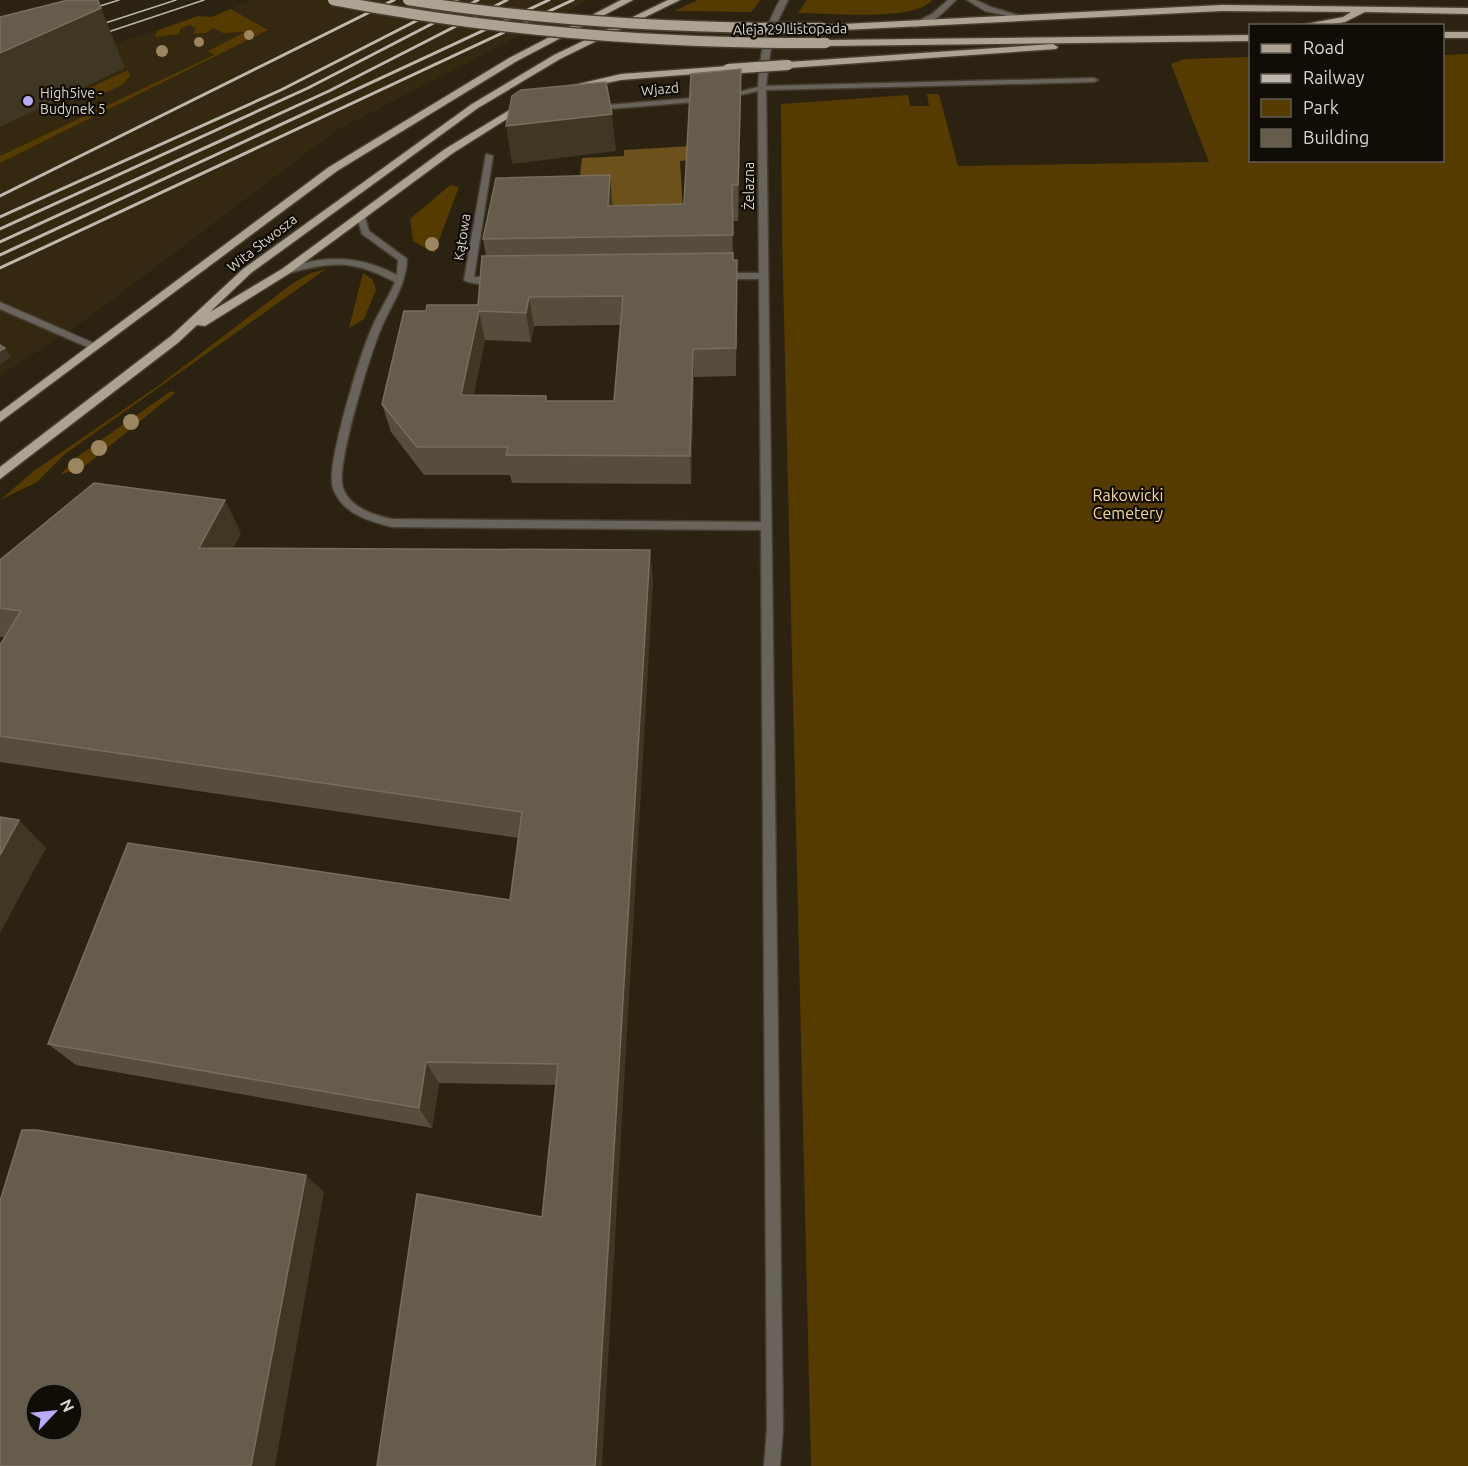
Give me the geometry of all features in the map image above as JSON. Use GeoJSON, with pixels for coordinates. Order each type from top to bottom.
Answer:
{"type":"FeatureCollection","features":[{"type":"Feature","properties":{"kind":"main road","name":"Aleja 29 Listopada"},"geometry":{"type":"LineString","coordinates":[[333,0],[453,23],[578,37],[706,44],[1249,38]]}},
{"type":"Feature","properties":{"kind":"main road"},"geometry":{"type":"LineString","coordinates":[[408,0],[501,14],[591,23],[686,28],[917,25],[1060,14],[1369,4],[1468,11]]}},
{"type":"Feature","properties":{"kind":"main road","name":"Wita Stwosza"},"geometry":{"type":"LineString","coordinates":[[0,418],[333,169],[514,59],[628,0]]}},
{"type":"Feature","properties":{"kind":"main road","name":"Wita Stwosza"},"geometry":{"type":"LineString","coordinates":[[0,476],[175,339],[247,271],[475,106],[558,57],[675,0]]}},
{"type":"Feature","properties":{"kind":"main road"},"geometry":{"type":"LineString","coordinates":[[1295,7],[1316,0]]}},
{"type":"Feature","properties":{"kind":"main road"},"geometry":{"type":"LineString","coordinates":[[1312,24],[1345,19],[1369,4]]}},
{"type":"Feature","properties":{"kind":"main road"},"geometry":{"type":"LineString","coordinates":[[1444,35],[1468,35]]}},
{"type":"Feature","properties":{"kind":"main road"},"geometry":{"type":"LineString","coordinates":[[175,339],[286,271],[449,151],[542,96],[621,77],[1039,50],[1101,39]]}},
{"type":"Feature","properties":{"kind":"main road"},"geometry":{"type":"LineString","coordinates":[[0,411],[45,384]]}},
{"type":"Feature","properties":{"kind":"street","name":"Żelazna"},"geometry":{"type":"LineString","coordinates":[[772,1466],[776,1429],[762,88],[764,51],[776,12],[784,0]]}},
{"type":"Feature","properties":{"kind":"street"},"geometry":{"type":"LineString","coordinates":[[917,25],[935,16],[952,0]]}},
{"type":"Feature","properties":{"kind":"street"},"geometry":{"type":"LineString","coordinates":[[970,0],[988,9],[1021,18]]}},
{"type":"Feature","properties":{"kind":"street"},"geometry":{"type":"LineString","coordinates":[[721,97],[762,88],[1094,80]]}},
{"type":"Feature","properties":{"kind":"street","name":"Wjazd"},"geometry":{"type":"LineString","coordinates":[[582,109],[712,99]]}},
{"type":"Feature","properties":{"kind":"street","name":"Kątowa"},"geometry":{"type":"LineString","coordinates":[[489,156],[469,280],[504,280]]}},
{"type":"Feature","properties":{"kind":"street"},"geometry":{"type":"LineString","coordinates":[[361,217],[365,232],[403,259],[400,281],[375,332],[339,455],[336,485],[348,504],[364,517],[392,523],[767,526]]}},
{"type":"Feature","properties":{"kind":"street"},"geometry":{"type":"LineString","coordinates":[[286,271],[313,261],[350,261],[375,266],[400,281]]}},
{"type":"Feature","properties":{"kind":"street"},"geometry":{"type":"LineString","coordinates":[[706,277],[763,276]]}},
{"type":"Feature","properties":{"kind":"street"},"geometry":{"type":"LineString","coordinates":[[0,304],[95,347]]}},
{"type":"Feature","properties":{"kind":"shaded area"},"geometry":{"type":"Polygon","coordinates":[[[251,0],[589,0],[337,130],[88,318],[0,376],[0,76],[100,49],[198,16],[212,17],[251,0]]]}},
{"type":"Feature","properties":{"kind":"shaded area"},"geometry":{"type":"Polygon","coordinates":[[[692,146],[693,160],[680,161],[683,211],[622,205],[576,207],[582,158],[624,156],[624,150],[692,146]]]}},
{"type":"Feature","properties":{"kind":"green space"},"geometry":{"type":"Polygon","coordinates":[[[698,0],[761,0],[751,12],[674,11],[698,0]]]}},
{"type":"Feature","properties":{"kind":"green space"},"geometry":{"type":"Polygon","coordinates":[[[807,0],[932,0],[923,7],[890,14],[798,13],[807,0]]]}},
{"type":"Feature","properties":{"kind":"green space"},"geometry":{"type":"Polygon","coordinates":[[[230,9],[268,30],[0,163],[0,156],[214,55],[208,51],[245,32],[223,33],[213,28],[206,33],[193,34],[196,28],[190,25],[181,28],[179,34],[155,37],[157,31],[198,16],[212,17],[230,9]]]}},
{"type":"Feature","properties":{"kind":"green space","name":"Rakowicki Cemetery"},"geometry":{"type":"Polygon","coordinates":[[[1468,54],[1468,1466],[811,1466],[782,232],[781,104],[908,95],[910,106],[929,106],[927,94],[939,94],[958,166],[1209,162],[1171,64],[1184,59],[1249,57],[1249,162],[1444,162],[1444,55],[1468,54]]]}},
{"type":"Feature","properties":{"kind":"green space"},"geometry":{"type":"Polygon","coordinates":[[[128,70],[130,76],[122,85],[94,98],[83,91],[128,70]]]}},
{"type":"Feature","properties":{"kind":"green space"},"geometry":{"type":"Polygon","coordinates":[[[450,185],[459,187],[434,253],[413,241],[410,219],[450,185]]]}},
{"type":"Feature","properties":{"kind":"green space"},"geometry":{"type":"Polygon","coordinates":[[[326,269],[65,454],[37,482],[0,500],[34,471],[158,386],[293,283],[311,273],[326,269]]]}},
{"type":"Feature","properties":{"kind":"green space"},"geometry":{"type":"Polygon","coordinates":[[[363,273],[372,279],[376,290],[364,319],[349,328],[363,273]]]}},
{"type":"Feature","properties":{"kind":"green space"},"geometry":{"type":"Polygon","coordinates":[[[171,391],[175,393],[85,466],[60,475],[77,457],[171,391]]]}},
{"type":"Feature","properties":{"kind":"building"},"geometry":{"type":"Polygon","coordinates":[[[68,0],[98,0],[101,8],[0,53],[0,17],[68,0]]]}},
{"type":"Feature","properties":{"kind":"building"},"geometry":{"type":"Polygon","coordinates":[[[741,69],[738,185],[732,185],[733,235],[483,239],[496,178],[610,175],[608,206],[684,204],[691,74],[741,69]]]}},
{"type":"Feature","properties":{"kind":"building"},"geometry":{"type":"Polygon","coordinates":[[[606,82],[612,114],[506,126],[512,96],[521,90],[606,82]]]}},
{"type":"Feature","properties":{"kind":"building"},"geometry":{"type":"Polygon","coordinates":[[[733,253],[733,260],[737,260],[736,348],[693,349],[690,456],[506,455],[508,447],[417,447],[382,404],[404,311],[426,311],[427,305],[478,305],[482,256],[733,253]],[[623,296],[529,297],[526,313],[479,311],[461,395],[546,396],[546,401],[614,401],[623,296]]]}},
{"type":"Feature","properties":{"kind":"building"},"geometry":{"type":"Polygon","coordinates":[[[94,483],[225,500],[199,548],[650,550],[595,1466],[377,1466],[417,1194],[542,1217],[558,1064],[426,1062],[419,1108],[48,1044],[128,843],[510,900],[522,812],[0,736],[0,645],[21,611],[0,608],[0,560],[94,483]]]}},
{"type":"Feature","properties":{"kind":"building"},"geometry":{"type":"Polygon","coordinates":[[[0,817],[19,820],[0,855],[0,817]]]}},
{"type":"Feature","properties":{"kind":"building"},"geometry":{"type":"Polygon","coordinates":[[[22,1130],[37,1130],[306,1175],[251,1466],[0,1466],[0,1201],[22,1130]]]}},
{"type":"Feature","properties":{"kind":"tram line"},"geometry":{"type":"LineString","coordinates":[[84,11],[119,0]]}},
{"type":"Feature","properties":{"kind":"tram line"},"geometry":{"type":"LineString","coordinates":[[93,27],[176,0]]}},
{"type":"Feature","properties":{"kind":"tram line"},"geometry":{"type":"LineString","coordinates":[[96,36],[204,0]]}},
{"type":"Feature","properties":{"kind":"railway"},"geometry":{"type":"LineString","coordinates":[[0,196],[394,0]]}},
{"type":"Feature","properties":{"kind":"railway"},"geometry":{"type":"LineString","coordinates":[[0,217],[281,90],[457,0]]}},
{"type":"Feature","properties":{"kind":"railway"},"geometry":{"type":"LineString","coordinates":[[0,229],[308,88],[478,0]]}},
{"type":"Feature","properties":{"kind":"railway"},"geometry":{"type":"LineString","coordinates":[[0,242],[329,91],[507,0]]}},
{"type":"Feature","properties":{"kind":"railway"},"geometry":{"type":"LineString","coordinates":[[0,255],[549,0]]}},
{"type":"Feature","properties":{"kind":"railway"},"geometry":{"type":"LineString","coordinates":[[0,268],[573,0]]}},
{"type":"Feature","properties":{"kind":"place","name":"High5ive - Budynek 5"},"geometry":{"type":"Point","coordinates":[28,101]}}]}
